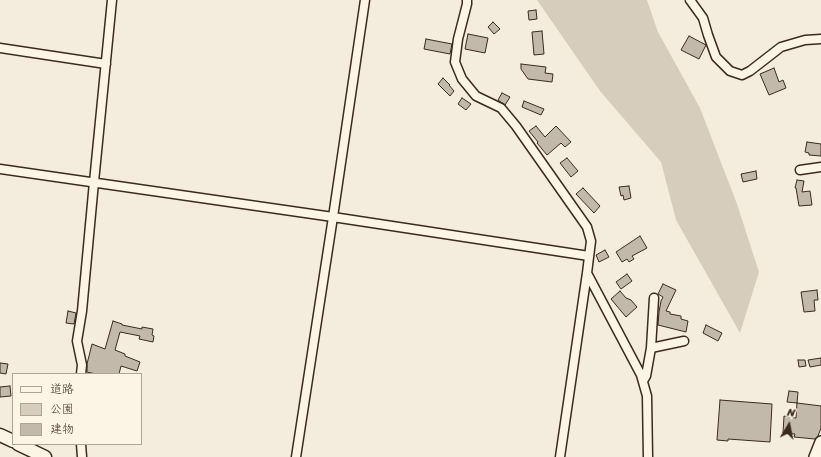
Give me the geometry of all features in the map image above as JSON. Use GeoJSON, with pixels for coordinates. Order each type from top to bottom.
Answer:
{"type":"FeatureCollection","features":[{"type":"Feature","properties":{"kind":"main road"},"geometry":{"type":"LineString","coordinates":[[0,435],[12,441]]}},
{"type":"Feature","properties":{"kind":"main road"},"geometry":{"type":"LineString","coordinates":[[815,457],[821,442]]}},
{"type":"Feature","properties":{"kind":"main road"},"geometry":{"type":"LineString","coordinates":[[20,445],[40,456]]}},
{"type":"Feature","properties":{"kind":"street"},"geometry":{"type":"LineString","coordinates":[[81,373],[82,365],[77,341],[82,311],[112,0]]}},
{"type":"Feature","properties":{"kind":"street"},"geometry":{"type":"LineString","coordinates":[[296,457],[365,0]]}},
{"type":"Feature","properties":{"kind":"street"},"geometry":{"type":"LineString","coordinates":[[467,0],[458,39],[455,62],[462,79],[476,96],[501,108],[516,126],[587,227],[591,241],[560,457]]}},
{"type":"Feature","properties":{"kind":"street"},"geometry":{"type":"LineString","coordinates":[[690,0],[703,18],[716,57],[730,71],[742,75],[750,71],[781,47],[805,40],[821,39]]}},
{"type":"Feature","properties":{"kind":"street"},"geometry":{"type":"LineString","coordinates":[[0,48],[106,64]]}},
{"type":"Feature","properties":{"kind":"street"},"geometry":{"type":"LineString","coordinates":[[800,170],[821,167]]}},
{"type":"Feature","properties":{"kind":"street"},"geometry":{"type":"LineString","coordinates":[[0,169],[589,256]]}},
{"type":"Feature","properties":{"kind":"street"},"geometry":{"type":"LineString","coordinates":[[587,273],[643,381],[647,396],[648,457]]}},
{"type":"Feature","properties":{"kind":"street"},"geometry":{"type":"LineString","coordinates":[[643,381],[646,376],[651,348],[654,298]]}},
{"type":"Feature","properties":{"kind":"street"},"geometry":{"type":"LineString","coordinates":[[651,348],[684,341]]}},
{"type":"Feature","properties":{"kind":"street"},"geometry":{"type":"LineString","coordinates":[[81,445],[82,457]]}},
{"type":"Feature","properties":{"kind":"green space"},"geometry":{"type":"Polygon","coordinates":[[[537,0],[647,0],[658,32],[700,108],[737,204],[759,272],[740,333],[676,220],[661,162],[600,91],[537,0]]]}},
{"type":"Feature","properties":{"kind":"building"},"geometry":{"type":"Polygon","coordinates":[[[536,10],[537,19],[529,20],[528,11],[536,10]]]}},
{"type":"Feature","properties":{"kind":"building"},"geometry":{"type":"Polygon","coordinates":[[[493,22],[500,29],[494,34],[488,27],[493,22]]]}},
{"type":"Feature","properties":{"kind":"building"},"geometry":{"type":"Polygon","coordinates":[[[542,31],[544,54],[534,55],[532,32],[542,31]]]}},
{"type":"Feature","properties":{"kind":"building"},"geometry":{"type":"Polygon","coordinates":[[[468,34],[488,38],[485,53],[465,49],[468,34]]]}},
{"type":"Feature","properties":{"kind":"building"},"geometry":{"type":"Polygon","coordinates":[[[689,36],[706,45],[699,59],[681,50],[689,36]]]}},
{"type":"Feature","properties":{"kind":"building"},"geometry":{"type":"Polygon","coordinates":[[[426,39],[452,44],[450,54],[424,49],[426,39]]]}},
{"type":"Feature","properties":{"kind":"building"},"geometry":{"type":"Polygon","coordinates":[[[521,64],[546,67],[545,73],[553,74],[552,82],[528,79],[521,69],[521,64]]]}},
{"type":"Feature","properties":{"kind":"building"},"geometry":{"type":"Polygon","coordinates":[[[774,68],[779,82],[783,80],[786,88],[769,95],[760,74],[774,68]]]}},
{"type":"Feature","properties":{"kind":"building"},"geometry":{"type":"Polygon","coordinates":[[[443,78],[454,91],[450,96],[438,84],[443,78]]]}},
{"type":"Feature","properties":{"kind":"building"},"geometry":{"type":"Polygon","coordinates":[[[502,93],[510,97],[505,105],[498,100],[502,93]]]}},
{"type":"Feature","properties":{"kind":"building"},"geometry":{"type":"Polygon","coordinates":[[[462,98],[471,104],[466,110],[458,104],[462,98]]]}},
{"type":"Feature","properties":{"kind":"building"},"geometry":{"type":"Polygon","coordinates":[[[524,101],[544,109],[541,115],[522,107],[524,101]]]}},
{"type":"Feature","properties":{"kind":"building"},"geometry":{"type":"Polygon","coordinates":[[[536,126],[545,137],[556,126],[571,142],[565,147],[561,143],[547,155],[529,131],[536,126]]]}},
{"type":"Feature","properties":{"kind":"building"},"geometry":{"type":"Polygon","coordinates":[[[807,142],[821,144],[821,156],[809,155],[809,153],[805,152],[807,142]]]}},
{"type":"Feature","properties":{"kind":"building"},"geometry":{"type":"Polygon","coordinates":[[[567,158],[578,171],[571,177],[560,163],[567,158]]]}},
{"type":"Feature","properties":{"kind":"building"},"geometry":{"type":"Polygon","coordinates":[[[756,171],[757,179],[743,182],[741,174],[756,171]]]}},
{"type":"Feature","properties":{"kind":"building"},"geometry":{"type":"Polygon","coordinates":[[[797,180],[804,181],[802,192],[810,191],[812,205],[799,206],[795,188],[797,180]]]}},
{"type":"Feature","properties":{"kind":"building"},"geometry":{"type":"Polygon","coordinates":[[[629,186],[631,198],[624,200],[623,195],[621,196],[619,187],[629,186]]]}},
{"type":"Feature","properties":{"kind":"building"},"geometry":{"type":"Polygon","coordinates":[[[583,188],[600,206],[594,213],[576,194],[583,188]]]}},
{"type":"Feature","properties":{"kind":"building"},"geometry":{"type":"Polygon","coordinates":[[[640,236],[647,248],[632,256],[634,259],[629,262],[627,259],[622,262],[616,252],[640,236]]]}},
{"type":"Feature","properties":{"kind":"building"},"geometry":{"type":"Polygon","coordinates":[[[605,250],[609,257],[599,262],[596,255],[605,250]]]}},
{"type":"Feature","properties":{"kind":"building"},"geometry":{"type":"Polygon","coordinates":[[[627,274],[632,281],[621,289],[616,282],[627,274]]]}},
{"type":"Feature","properties":{"kind":"building"},"geometry":{"type":"Polygon","coordinates":[[[663,284],[676,290],[666,311],[670,312],[670,314],[681,316],[681,319],[688,321],[686,332],[658,325],[659,312],[663,297],[658,294],[663,284]]]}},
{"type":"Feature","properties":{"kind":"building"},"geometry":{"type":"Polygon","coordinates":[[[817,290],[818,300],[814,300],[815,311],[804,312],[801,292],[817,290]]]}},
{"type":"Feature","properties":{"kind":"building"},"geometry":{"type":"Polygon","coordinates":[[[620,291],[637,307],[626,317],[611,299],[620,291]]]}},
{"type":"Feature","properties":{"kind":"building"},"geometry":{"type":"Polygon","coordinates":[[[68,311],[76,313],[74,324],[66,323],[68,311]]]}},
{"type":"Feature","properties":{"kind":"building"},"geometry":{"type":"Polygon","coordinates":[[[113,321],[122,325],[142,329],[142,327],[153,329],[153,342],[139,339],[140,336],[120,332],[115,350],[140,362],[137,371],[121,366],[119,373],[87,372],[87,364],[92,344],[105,349],[113,321]]]}},
{"type":"Feature","properties":{"kind":"building"},"geometry":{"type":"Polygon","coordinates":[[[706,325],[722,333],[718,341],[703,333],[706,325]]]}},
{"type":"Feature","properties":{"kind":"building"},"geometry":{"type":"Polygon","coordinates":[[[821,358],[821,365],[810,367],[808,360],[821,358]]]}},
{"type":"Feature","properties":{"kind":"building"},"geometry":{"type":"Polygon","coordinates":[[[798,360],[805,360],[806,366],[799,367],[798,360]]]}},
{"type":"Feature","properties":{"kind":"building"},"geometry":{"type":"Polygon","coordinates":[[[0,363],[8,364],[6,374],[0,373],[0,363]]]}},
{"type":"Feature","properties":{"kind":"building"},"geometry":{"type":"Polygon","coordinates":[[[10,386],[11,396],[0,397],[0,387],[10,386]]]}},
{"type":"Feature","properties":{"kind":"building"},"geometry":{"type":"Polygon","coordinates":[[[789,391],[798,392],[797,403],[787,402],[789,391]]]}},
{"type":"Feature","properties":{"kind":"building"},"geometry":{"type":"Polygon","coordinates":[[[720,400],[772,404],[770,442],[728,439],[728,441],[717,440],[720,400]]]}},
{"type":"Feature","properties":{"kind":"building"},"geometry":{"type":"Polygon","coordinates":[[[797,403],[821,406],[821,428],[815,439],[794,437],[795,434],[783,433],[784,416],[796,418],[797,403]]]}}]}
